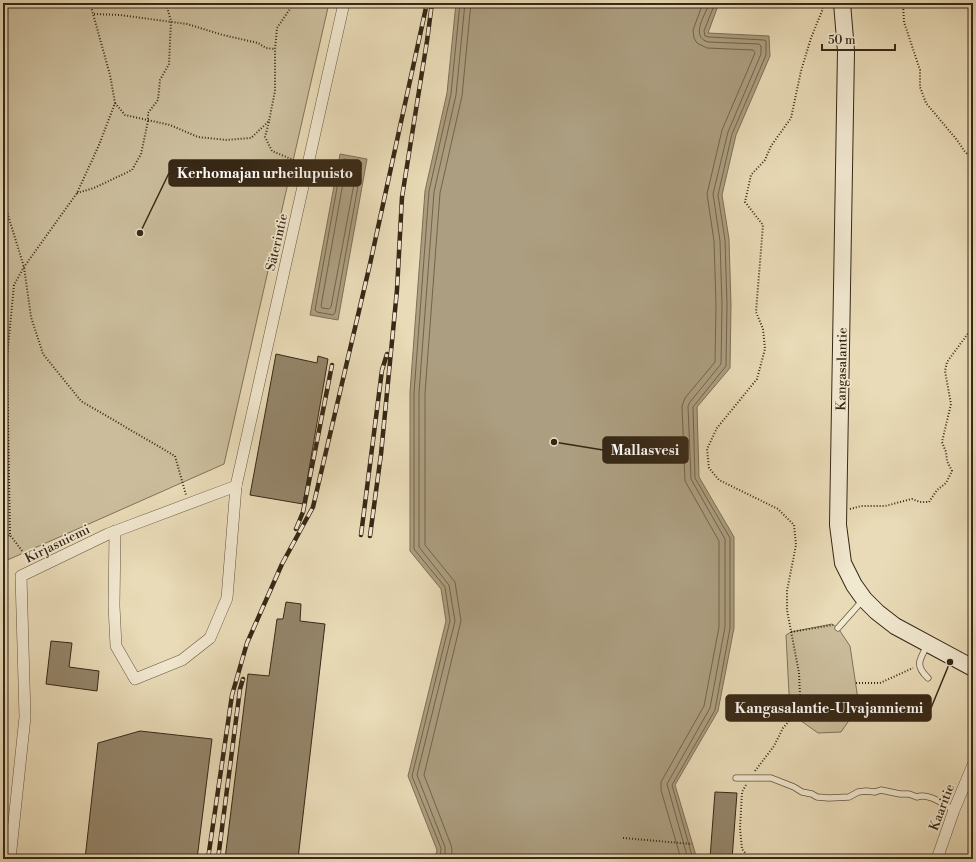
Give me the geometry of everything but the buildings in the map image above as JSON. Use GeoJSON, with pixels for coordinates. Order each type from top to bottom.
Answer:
{"type":"FeatureCollection","features":[{"type":"Feature","properties":{"kind":"main road","name":"Kangasalantie"},"geometry":{"type":"LineString","coordinates":[[842,3],[846,51],[838,525],[843,563],[854,585],[864,599],[877,612],[895,626],[973,668]]}},
{"type":"Feature","properties":{"kind":"street","name":"Säterintie"},"geometry":{"type":"LineString","coordinates":[[115,531],[114,606],[116,646],[135,679],[182,660],[210,638],[227,598],[236,486],[344,3]]}},
{"type":"Feature","properties":{"kind":"street","name":"Kirjasniemi"},"geometry":{"type":"LineString","coordinates":[[10,859],[25,717],[21,576],[115,531],[236,486]]}},
{"type":"Feature","properties":{"kind":"street","name":"Kaaritie"},"geometry":{"type":"LineString","coordinates":[[937,859],[954,810],[972,773]]}},
{"type":"Feature","properties":{"kind":"lane"},"geometry":{"type":"LineString","coordinates":[[838,628],[864,599]]}},
{"type":"Feature","properties":{"kind":"lane"},"geometry":{"type":"LineString","coordinates":[[928,644],[921,657],[919,666],[922,673],[928,678]]}},
{"type":"Feature","properties":{"kind":"lane"},"geometry":{"type":"LineString","coordinates":[[736,778],[771,778],[817,797],[849,797],[858,792],[875,792],[881,790],[900,794],[909,794],[917,797],[921,795],[933,798],[954,810]]}},
{"type":"Feature","properties":{"kind":"path"},"geometry":{"type":"LineString","coordinates":[[36,569],[10,536],[7,358],[14,285],[24,267],[77,193],[99,145],[114,103],[110,75],[90,3]]}},
{"type":"Feature","properties":{"kind":"path"},"geometry":{"type":"LineString","coordinates":[[77,193],[94,188],[132,170],[141,154],[148,121],[148,113],[158,100],[160,80],[169,64],[172,21],[167,8],[168,3]]}},
{"type":"Feature","properties":{"kind":"path"},"geometry":{"type":"LineString","coordinates":[[294,3],[277,28],[275,49],[275,91],[265,138],[272,151],[307,167]]}},
{"type":"Feature","properties":{"kind":"path"},"geometry":{"type":"LineString","coordinates":[[750,859],[742,849],[740,828],[742,792],[774,746],[783,728],[797,712],[800,695],[798,673],[787,610],[787,591],[796,544],[794,525],[778,509],[719,480],[709,468],[707,449],[717,428],[757,379],[765,349],[763,329],[756,312],[763,225],[745,202],[751,175],[765,160],[771,146],[791,118],[801,71],[811,38],[822,11],[823,3]]}},
{"type":"Feature","properties":{"kind":"path"},"geometry":{"type":"LineString","coordinates":[[902,3],[904,22],[920,70],[920,87],[926,103],[957,140],[965,152],[973,159]]}},
{"type":"Feature","properties":{"kind":"path"},"geometry":{"type":"LineString","coordinates":[[94,14],[120,15],[172,21],[258,43],[266,48],[275,49]]}},
{"type":"Feature","properties":{"kind":"path"},"geometry":{"type":"LineString","coordinates":[[114,103],[125,115],[170,126],[198,137],[227,140],[252,138],[269,121]]}},
{"type":"Feature","properties":{"kind":"path"},"geometry":{"type":"LineString","coordinates":[[3,199],[24,267],[31,317],[43,354],[81,401],[175,456],[189,504]]}},
{"type":"Feature","properties":{"kind":"path"},"geometry":{"type":"LineString","coordinates":[[973,266],[973,280]]}},
{"type":"Feature","properties":{"kind":"path"},"geometry":{"type":"LineString","coordinates":[[838,513],[861,506],[885,506],[912,499],[920,502],[929,502],[937,490],[946,483],[952,471],[947,461],[946,452],[942,442],[951,404],[945,371],[947,362],[972,328],[973,321]]}},
{"type":"Feature","properties":{"kind":"path"},"geometry":{"type":"LineString","coordinates":[[3,362],[7,358]]}},
{"type":"Feature","properties":{"kind":"path"},"geometry":{"type":"LineString","coordinates":[[3,538],[10,536]]}},
{"type":"Feature","properties":{"kind":"path"},"geometry":{"type":"LineString","coordinates":[[791,632],[832,624],[838,628]]}},
{"type":"Feature","properties":{"kind":"path"},"geometry":{"type":"LineString","coordinates":[[856,683],[880,683],[919,666]]}},
{"type":"Feature","properties":{"kind":"path"},"geometry":{"type":"LineString","coordinates":[[623,838],[692,844]]}},
{"type":"Feature","properties":{"kind":"shaded area"},"geometry":{"type":"Polygon","coordinates":[[[3,3],[329,3],[224,464],[3,562],[3,3]]]}},
{"type":"Feature","properties":{"kind":"shaded area"},"geometry":{"type":"Polygon","coordinates":[[[832,624],[838,628],[850,646],[859,706],[841,732],[818,733],[790,713],[786,635],[791,632],[832,624]]]}},
{"type":"Feature","properties":{"kind":"water"},"geometry":{"type":"Polygon","coordinates":[[[456,3],[719,3],[708,33],[769,36],[770,56],[736,135],[722,195],[729,239],[731,305],[730,368],[697,407],[699,477],[734,537],[734,628],[718,711],[675,785],[697,859],[435,859],[437,850],[408,776],[446,621],[441,589],[410,551],[410,392],[425,191],[447,93],[456,3]]]}},
{"type":"Feature","properties":{"kind":"water"},"geometry":{"type":"Polygon","coordinates":[[[340,154],[367,159],[338,320],[310,315],[340,154]]]}},
{"type":"Feature","properties":{"kind":"railway"},"geometry":{"type":"LineString","coordinates":[[208,859],[232,695],[247,643],[282,564],[313,507],[370,264],[427,3]]}},
{"type":"Feature","properties":{"kind":"railway"},"geometry":{"type":"LineString","coordinates":[[370,536],[381,454],[397,290],[402,197],[432,3]]}},
{"type":"Feature","properties":{"kind":"railway"},"geometry":{"type":"LineString","coordinates":[[361,535],[382,370],[387,354]]}},
{"type":"Feature","properties":{"kind":"railway"},"geometry":{"type":"LineString","coordinates":[[296,529],[303,512],[332,365]]}},
{"type":"Feature","properties":{"kind":"railway"},"geometry":{"type":"LineString","coordinates":[[218,859],[240,689],[243,679]]}},
{"type":"Feature","properties":{"kind":"place","name":"Kerhomajan urheilupuisto"},"geometry":{"type":"Point","coordinates":[140,233]}},
{"type":"Feature","properties":{"kind":"place","name":"Mallasvesi"},"geometry":{"type":"Point","coordinates":[554,442]}},
{"type":"Feature","properties":{"kind":"place","name":"Kangasalantie-Ulvajanniemi"},"geometry":{"type":"Point","coordinates":[950,662]}}]}
